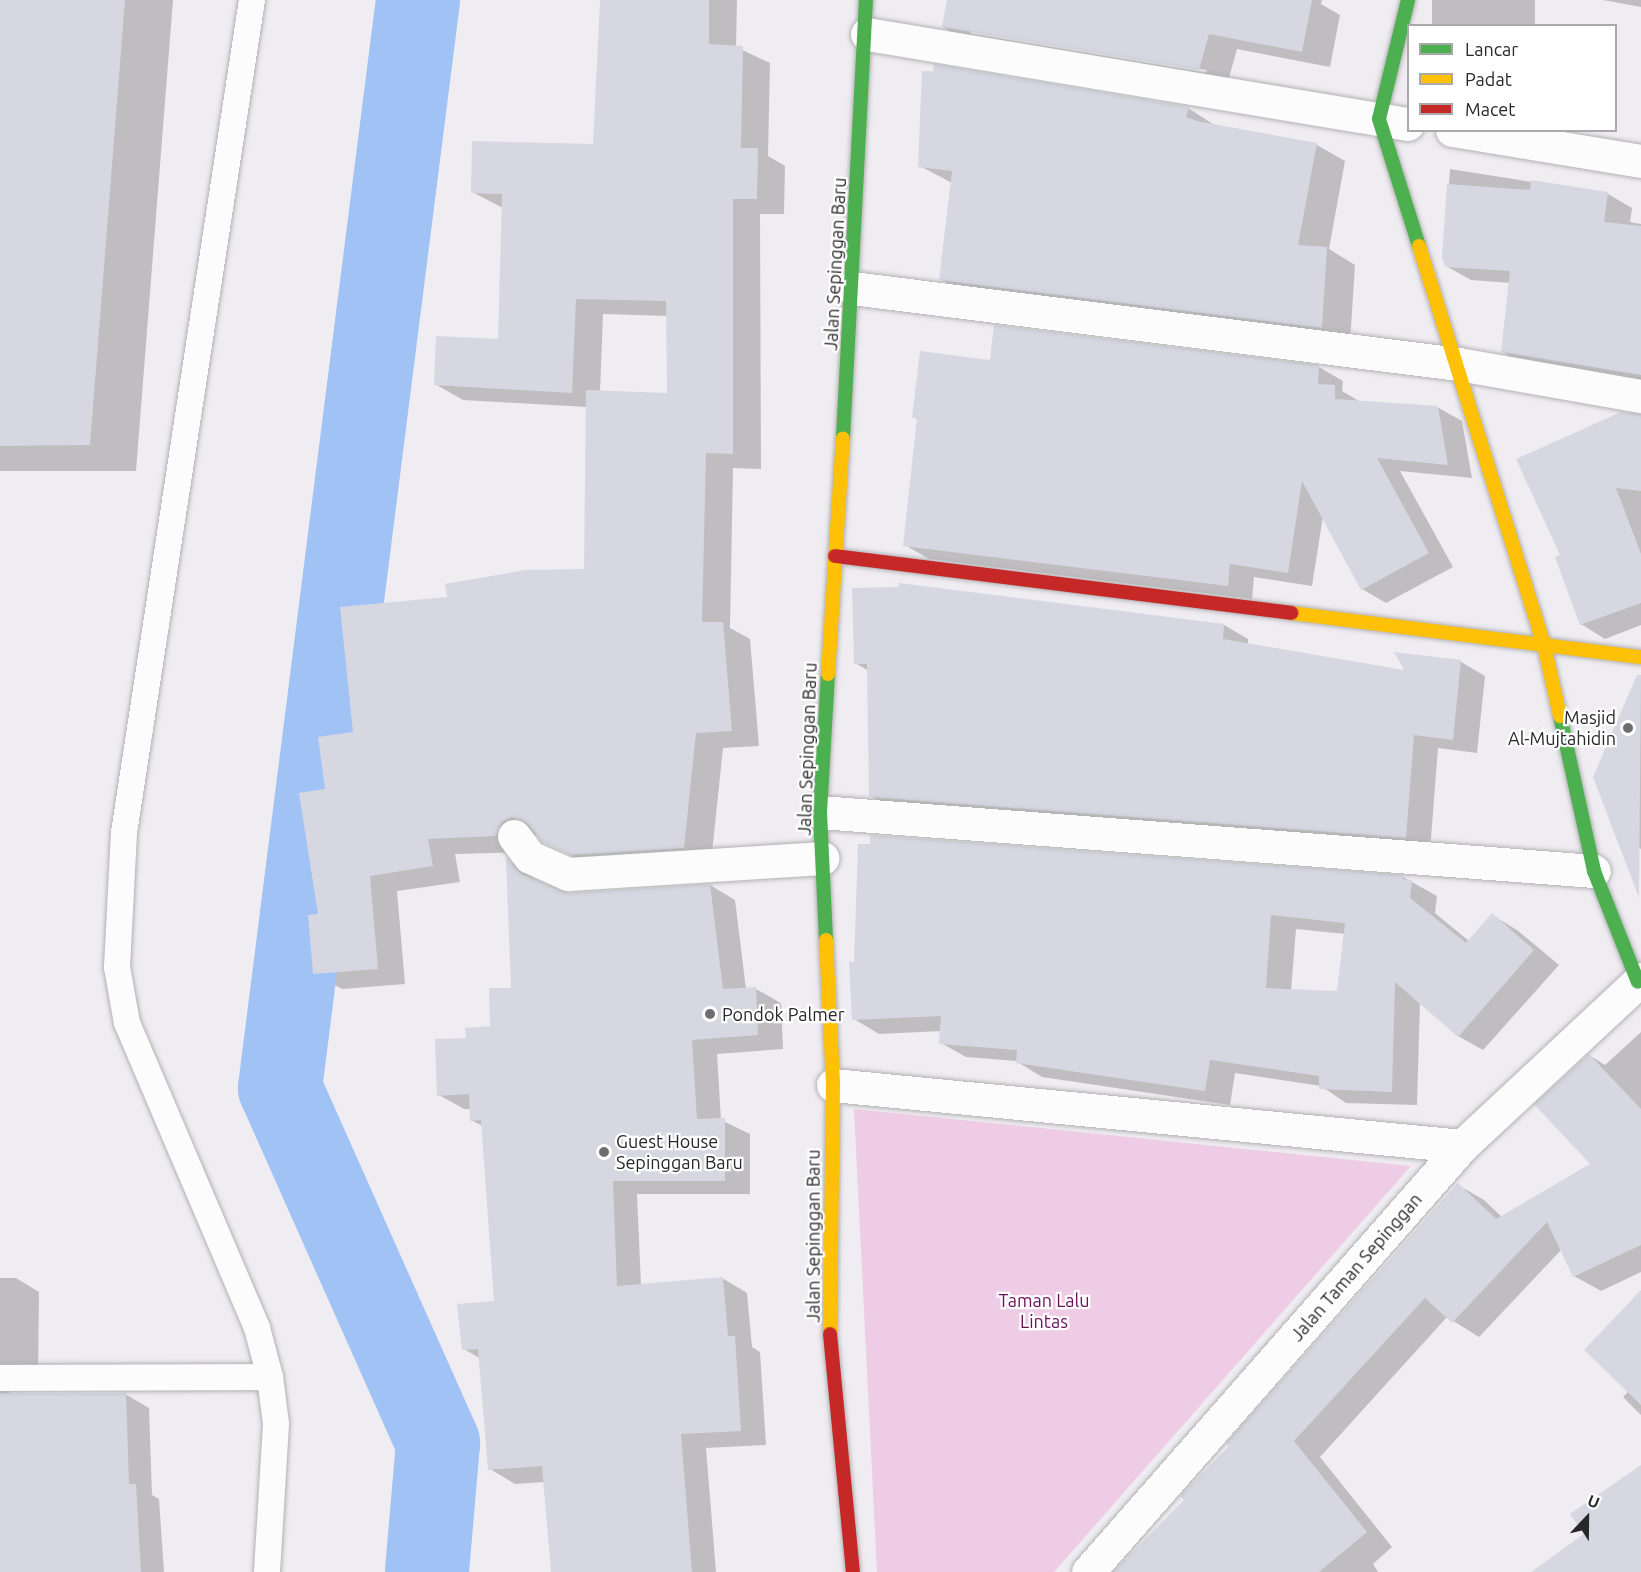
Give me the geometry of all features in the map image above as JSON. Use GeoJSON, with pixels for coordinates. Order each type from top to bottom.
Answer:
{"type":"FeatureCollection","features":[{"type":"Feature","properties":{"kind":"street","name":"Jalan Sepinggan Baru"},"geometry":{"type":"LineString","coordinates":[[853,1572],[828,1310],[832,1085],[820,812],[867,34],[866,0]]}},
{"type":"Feature","properties":{"kind":"street"},"geometry":{"type":"LineString","coordinates":[[1408,0],[1394,121],[1459,364],[1544,645],[1594,871],[1640,980]]}},
{"type":"Feature","properties":{"kind":"street"},"geometry":{"type":"LineString","coordinates":[[867,34],[1394,121]]}},
{"type":"Feature","properties":{"kind":"street"},"geometry":{"type":"LineString","coordinates":[[1464,132],[1641,161]]}},
{"type":"Feature","properties":{"kind":"street"},"geometry":{"type":"LineString","coordinates":[[852,288],[1459,364],[1641,396]]}},
{"type":"Feature","properties":{"kind":"street"},"geometry":{"type":"LineString","coordinates":[[835,556],[1641,657]]}},
{"type":"Feature","properties":{"kind":"street"},"geometry":{"type":"LineString","coordinates":[[820,812],[1594,871]]}},
{"type":"Feature","properties":{"kind":"street"},"geometry":{"type":"LineString","coordinates":[[514,836],[530,857],[568,874],[822,858]]}},
{"type":"Feature","properties":{"kind":"street","name":"Jalan Taman Sepinggan"},"geometry":{"type":"LineString","coordinates":[[1088,1572],[1462,1146],[1640,980]]}},
{"type":"Feature","properties":{"kind":"street"},"geometry":{"type":"LineString","coordinates":[[832,1085],[1462,1146]]}},
{"type":"Feature","properties":{"kind":"lane"},"geometry":{"type":"LineString","coordinates":[[252,0],[124,833],[117,967],[127,1023],[257,1328],[270,1377],[276,1424],[267,1572]]}},
{"type":"Feature","properties":{"kind":"lane"},"geometry":{"type":"LineString","coordinates":[[0,1378],[270,1377]]}},
{"type":"Feature","properties":{"kind":"green space","name":"Taman Lalu Lintas"},"geometry":{"type":"Polygon","coordinates":[[[854,1109],[1411,1166],[1054,1572],[877,1572],[854,1109]]]}},
{"type":"Feature","properties":{"kind":"building"},"geometry":{"type":"Polygon","coordinates":[[[0,0],[125,0],[90,445],[0,446],[0,0]]]}},
{"type":"Feature","properties":{"kind":"building"},"geometry":{"type":"Polygon","coordinates":[[[600,0],[709,0],[709,44],[743,46],[741,148],[758,148],[757,199],[733,199],[733,454],[706,453],[702,622],[723,622],[732,731],[696,733],[684,848],[571,855],[542,842],[528,824],[512,817],[502,822],[496,836],[428,839],[433,866],[370,876],[378,969],[313,974],[308,915],[318,914],[299,793],[325,789],[318,737],[353,732],[340,607],[447,597],[445,584],[525,570],[584,569],[586,390],[667,393],[666,301],[576,299],[572,393],[434,385],[436,336],[498,339],[502,194],[471,193],[472,141],[593,144],[600,0]]]}},
{"type":"Feature","properties":{"kind":"building"},"geometry":{"type":"Polygon","coordinates":[[[947,0],[1312,0],[1302,52],[1209,34],[1199,70],[942,27],[947,0]]]}},
{"type":"Feature","properties":{"kind":"building"},"geometry":{"type":"Polygon","coordinates":[[[934,64],[1189,107],[1186,117],[1197,121],[1317,143],[1298,245],[1327,247],[1322,328],[939,280],[952,171],[918,167],[922,71],[933,71],[934,64]]]}},
{"type":"Feature","properties":{"kind":"building"},"geometry":{"type":"Polygon","coordinates":[[[1531,180],[1608,192],[1604,222],[1641,226],[1641,375],[1501,352],[1510,271],[1445,267],[1442,257],[1447,184],[1530,190],[1531,180]]]}},
{"type":"Feature","properties":{"kind":"building"},"geometry":{"type":"Polygon","coordinates":[[[994,325],[1319,365],[1318,384],[1335,385],[1335,399],[1438,406],[1448,465],[1377,458],[1429,553],[1361,590],[1302,481],[1288,573],[1230,564],[1228,586],[903,546],[917,418],[912,418],[920,351],[990,360],[994,325]]]}},
{"type":"Feature","properties":{"kind":"building"},"geometry":{"type":"Polygon","coordinates":[[[1621,412],[1641,414],[1641,491],[1616,488],[1641,554],[1641,603],[1580,625],[1555,557],[1560,555],[1516,459],[1621,412]]]}},
{"type":"Feature","properties":{"kind":"building"},"geometry":{"type":"Polygon","coordinates":[[[899,583],[1224,624],[1223,639],[1404,670],[1394,652],[1461,660],[1453,740],[1414,735],[1406,838],[869,797],[867,664],[854,664],[852,588],[898,587],[899,583]]]}},
{"type":"Feature","properties":{"kind":"building","name":"Masjid Al-Mujtahidin"},"geometry":{"type":"Polygon","coordinates":[[[1637,675],[1641,675],[1639,898],[1593,777],[1637,675]]]}},
{"type":"Feature","properties":{"kind":"building"},"geometry":{"type":"Polygon","coordinates":[[[870,835],[1403,875],[1403,879],[1412,880],[1410,898],[1466,943],[1492,913],[1534,950],[1458,1037],[1395,982],[1392,1092],[1319,1089],[1319,1076],[1210,1060],[1205,1091],[1016,1063],[1017,1050],[939,1044],[941,1016],[852,1020],[849,962],[854,962],[858,844],[870,844],[870,835]],[[1271,915],[1266,988],[1337,991],[1345,923],[1271,915]]]}},
{"type":"Feature","properties":{"kind":"building"},"geometry":{"type":"Polygon","coordinates":[[[506,857],[522,874],[569,893],[710,884],[723,989],[756,987],[758,1035],[692,1040],[697,1119],[725,1118],[725,1181],[613,1181],[617,1286],[723,1277],[728,1336],[735,1336],[741,1431],[681,1434],[692,1572],[551,1572],[542,1466],[488,1470],[478,1349],[462,1350],[457,1304],[494,1301],[481,1120],[470,1121],[469,1094],[437,1096],[435,1039],[466,1038],[465,1028],[490,1026],[489,988],[511,988],[506,857]]]}},
{"type":"Feature","properties":{"kind":"building"},"geometry":{"type":"Polygon","coordinates":[[[1589,1054],[1641,1109],[1641,1245],[1573,1277],[1547,1222],[1452,1323],[1425,1298],[1294,1441],[1367,1532],[1319,1572],[1113,1572],[1184,1500],[1180,1496],[1229,1446],[1226,1443],[1458,1183],[1496,1219],[1590,1164],[1534,1104],[1589,1054]]]}},
{"type":"Feature","properties":{"kind":"building"},"geometry":{"type":"Polygon","coordinates":[[[1641,1290],[1641,1405],[1584,1350],[1641,1290]]]}},
{"type":"Feature","properties":{"kind":"building"},"geometry":{"type":"Polygon","coordinates":[[[0,1393],[126,1393],[129,1484],[136,1484],[141,1572],[0,1572],[0,1393]]]}},
{"type":"Feature","properties":{"kind":"building"},"geometry":{"type":"Polygon","coordinates":[[[1641,1465],[1641,1572],[1531,1572],[1584,1534],[1570,1514],[1641,1465]]]}},
{"type":"Feature","properties":{"kind":"waterway"},"geometry":{"type":"LineString","coordinates":[[418,0],[280,1088],[438,1443],[427,1572]]}},
{"type":"Feature","properties":{"kind":"traffic: fast"},"geometry":{"type":"LineString","coordinates":[[843,438],[866,0]]}},
{"type":"Feature","properties":{"kind":"traffic: fast"},"geometry":{"type":"LineString","coordinates":[[1408,0],[1379,119],[1419,246]]}},
{"type":"Feature","properties":{"kind":"traffic: fast"},"geometry":{"type":"LineString","coordinates":[[826,940],[820,812],[828,674]]}},
{"type":"Feature","properties":{"kind":"traffic: fast"},"geometry":{"type":"LineString","coordinates":[[1560,716],[1594,871],[1638,982]]}},
{"type":"Feature","properties":{"kind":"traffic: slow"},"geometry":{"type":"LineString","coordinates":[[1419,246],[1544,645],[1560,716]]}},
{"type":"Feature","properties":{"kind":"traffic: slow"},"geometry":{"type":"LineString","coordinates":[[828,674],[843,438]]}},
{"type":"Feature","properties":{"kind":"traffic: slow"},"geometry":{"type":"LineString","coordinates":[[1291,613],[1641,657]]}},
{"type":"Feature","properties":{"kind":"traffic: slow"},"geometry":{"type":"LineString","coordinates":[[826,940],[833,1085],[830,1334]]}},
{"type":"Feature","properties":{"kind":"traffic: jam"},"geometry":{"type":"LineString","coordinates":[[835,556],[1291,613]]}},
{"type":"Feature","properties":{"kind":"traffic: jam"},"geometry":{"type":"LineString","coordinates":[[830,1334],[853,1572]]}},
{"type":"Feature","properties":{"kind":"place","name":"Masjid Al-Mujtahidin"},"geometry":{"type":"Point","coordinates":[1628,728]}},
{"type":"Feature","properties":{"kind":"place","name":"Pondok Palmer"},"geometry":{"type":"Point","coordinates":[710,1014]}},
{"type":"Feature","properties":{"kind":"place","name":"Guest House Sepinggan Baru"},"geometry":{"type":"Point","coordinates":[604,1152]}}]}
